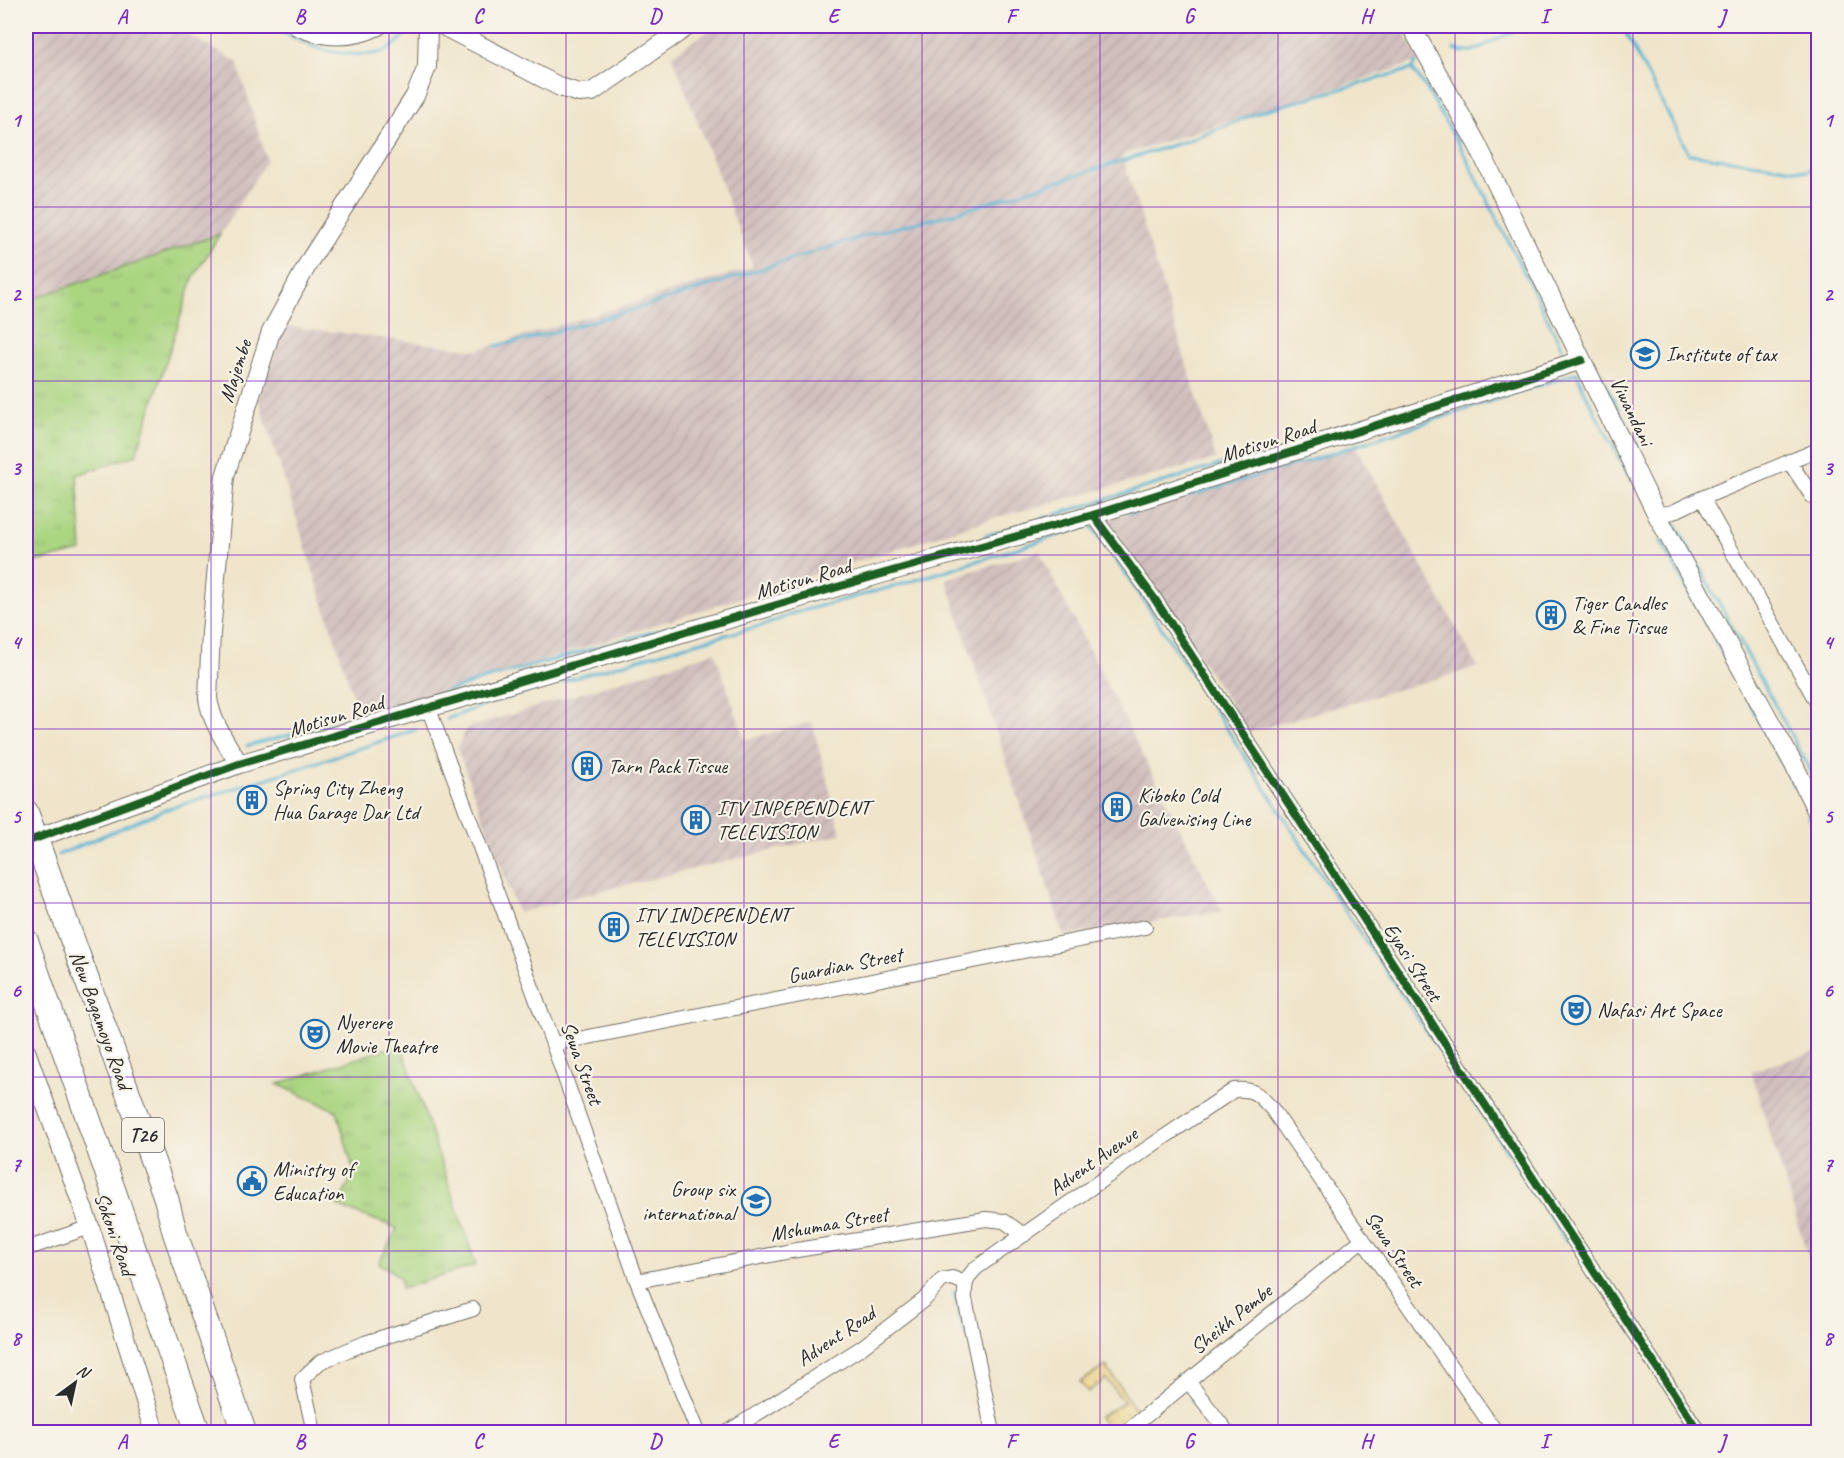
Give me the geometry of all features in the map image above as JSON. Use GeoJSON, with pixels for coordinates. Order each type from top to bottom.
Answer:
{"type":"FeatureCollection","features":[{"type":"Feature","properties":{"kind":"highway","name":"New Bagamoyo Road"},"geometry":{"type":"LineString","coordinates":[[26,812],[31,840],[166,1198],[175,1233],[244,1432]]}},
{"type":"Feature","properties":{"kind":"highway","name":"T26"},"geometry":{"type":"LineString","coordinates":[[26,941],[198,1432]]}},
{"type":"Feature","properties":{"kind":"street"},"geometry":{"type":"LineString","coordinates":[[297,26],[323,34],[347,36],[378,26]]}},
{"type":"Feature","properties":{"kind":"street","name":"Majembe"},"geometry":{"type":"LineString","coordinates":[[239,764],[214,720],[208,699],[211,633],[225,476],[271,332],[310,260],[415,96],[427,67],[428,26]]}},
{"type":"Feature","properties":{"kind":"street"},"geometry":{"type":"LineString","coordinates":[[443,26],[560,87],[579,93],[592,92],[688,26]]}},
{"type":"Feature","properties":{"kind":"street","name":"Viwandani"},"geometry":{"type":"LineString","coordinates":[[1412,26],[1477,144],[1657,515],[1794,765],[1818,814]]}},
{"type":"Feature","properties":{"kind":"street","name":"Motisun Road"},"geometry":{"type":"LineString","coordinates":[[31,840],[239,764],[878,575],[1093,515],[1582,360]]}},
{"type":"Feature","properties":{"kind":"street"},"geometry":{"type":"LineString","coordinates":[[1657,515],[1673,512],[1818,450]]}},
{"type":"Feature","properties":{"kind":"street"},"geometry":{"type":"LineString","coordinates":[[1789,461],[1812,496],[1818,500]]}},
{"type":"Feature","properties":{"kind":"street"},"geometry":{"type":"LineString","coordinates":[[1702,498],[1818,704]]}},
{"type":"Feature","properties":{"kind":"street","name":"Eyasi Street"},"geometry":{"type":"LineString","coordinates":[[1093,515],[1154,598],[1699,1432]]}},
{"type":"Feature","properties":{"kind":"street","name":"Sewa Street"},"geometry":{"type":"LineString","coordinates":[[428,707],[553,1044],[637,1281],[698,1432]]}},
{"type":"Feature","properties":{"kind":"street","name":"Guardian Street"},"geometry":{"type":"LineString","coordinates":[[553,1044],[1145,927]]}},
{"type":"Feature","properties":{"kind":"street","name":"Sokoni Road"},"geometry":{"type":"LineString","coordinates":[[26,1051],[90,1227],[150,1431]]}},
{"type":"Feature","properties":{"kind":"street","name":"Advent Avenue"},"geometry":{"type":"LineString","coordinates":[[965,1283],[976,1268],[1234,1090],[1247,1089],[1253,1092]]}},
{"type":"Feature","properties":{"kind":"street","name":"Sewa Street"},"geometry":{"type":"LineString","coordinates":[[1253,1092],[1272,1109],[1496,1432]]}},
{"type":"Feature","properties":{"kind":"street","name":"Mshumaa Street"},"geometry":{"type":"LineString","coordinates":[[637,1281],[791,1251],[986,1219],[1004,1221],[1024,1234]]}},
{"type":"Feature","properties":{"kind":"street"},"geometry":{"type":"LineString","coordinates":[[26,1249],[90,1227]]}},
{"type":"Feature","properties":{"kind":"street","name":"Sheikh Pembe"},"geometry":{"type":"LineString","coordinates":[[1126,1432],[1363,1239]]}},
{"type":"Feature","properties":{"kind":"street","name":"Advent Road"},"geometry":{"type":"LineString","coordinates":[[728,1432],[861,1348],[924,1299],[942,1280],[952,1278],[965,1283]]}},
{"type":"Feature","properties":{"kind":"street"},"geometry":{"type":"LineString","coordinates":[[965,1283],[968,1316],[993,1432]]}},
{"type":"Feature","properties":{"kind":"street"},"geometry":{"type":"LineString","coordinates":[[314,1432],[302,1379],[320,1362],[365,1343],[473,1309]]}},
{"type":"Feature","properties":{"kind":"street"},"geometry":{"type":"LineString","coordinates":[[1188,1381],[1227,1432]]}},
{"type":"Feature","properties":{"kind":"shaded area"},"geometry":{"type":"Polygon","coordinates":[[[26,26],[173,26],[237,62],[267,160],[220,234],[26,301],[26,26]]]}},
{"type":"Feature","properties":{"kind":"shaded area"},"geometry":{"type":"Polygon","coordinates":[[[716,26],[1401,26],[1420,61],[1122,155],[1216,459],[994,518],[360,718],[258,398],[286,326],[477,350],[753,267],[672,55],[716,26]]]}},
{"type":"Feature","properties":{"kind":"shaded area"},"geometry":{"type":"Polygon","coordinates":[[[1355,445],[1478,667],[1249,732],[1107,519],[1355,445]]]}},
{"type":"Feature","properties":{"kind":"shaded area"},"geometry":{"type":"Polygon","coordinates":[[[1039,551],[1222,911],[1064,936],[946,579],[1039,551]]]}},
{"type":"Feature","properties":{"kind":"shaded area"},"geometry":{"type":"Polygon","coordinates":[[[715,652],[745,740],[812,722],[841,834],[579,896],[518,913],[457,748],[467,728],[715,652]]]}},
{"type":"Feature","properties":{"kind":"shaded area"},"geometry":{"type":"Polygon","coordinates":[[[1818,1051],[1818,1289],[1751,1071],[1818,1051]]]}},
{"type":"Feature","properties":{"kind":"green space"},"geometry":{"type":"Polygon","coordinates":[[[220,234],[193,278],[136,455],[77,475],[82,551],[26,564],[26,301],[220,234]]]}},
{"type":"Feature","properties":{"kind":"green space"},"geometry":{"type":"Polygon","coordinates":[[[401,1044],[476,1265],[401,1289],[400,1277],[379,1263],[397,1228],[337,1206],[354,1173],[337,1111],[277,1084],[401,1044]]]}},
{"type":"Feature","properties":{"kind":"sand"},"geometry":{"type":"Polygon","coordinates":[[[1106,1366],[1137,1412],[1116,1432],[1111,1432],[1099,1417],[1124,1402],[1106,1379],[1088,1392],[1080,1382],[1106,1366]]]}},
{"type":"Feature","properties":{"kind":"waterway"},"geometry":{"type":"LineString","coordinates":[[272,26],[317,48],[360,54],[380,53],[387,50],[409,31]]}},
{"type":"Feature","properties":{"kind":"waterway"},"geometry":{"type":"LineString","coordinates":[[1454,49],[1462,52],[1473,51],[1525,26]]}},
{"type":"Feature","properties":{"kind":"waterway"},"geometry":{"type":"LineString","coordinates":[[1622,26],[1689,154],[1807,171],[1818,165]]}},
{"type":"Feature","properties":{"kind":"waterway"},"geometry":{"type":"LineString","coordinates":[[496,346],[646,306],[873,233],[952,214],[1189,140],[1262,111],[1412,69],[1416,63]]}},
{"type":"Feature","properties":{"kind":"waterway"},"geometry":{"type":"LineString","coordinates":[[1412,69],[1426,88],[1467,159],[1567,358]]}},
{"type":"Feature","properties":{"kind":"waterway"},"geometry":{"type":"LineString","coordinates":[[1592,358],[1640,451]]}},
{"type":"Feature","properties":{"kind":"waterway"},"geometry":{"type":"LineString","coordinates":[[1129,513],[1317,458],[1577,373],[1628,475]]}},
{"type":"Feature","properties":{"kind":"waterway"},"geometry":{"type":"LineString","coordinates":[[985,536],[1223,464]]}},
{"type":"Feature","properties":{"kind":"waterway"},"geometry":{"type":"LineString","coordinates":[[1645,465],[1666,504]]}},
{"type":"Feature","properties":{"kind":"waterway"},"geometry":{"type":"LineString","coordinates":[[1673,519],[1818,784]]}},
{"type":"Feature","properties":{"kind":"waterway"},"geometry":{"type":"LineString","coordinates":[[1091,525],[1143,599],[1329,887],[1566,1241]]}},
{"type":"Feature","properties":{"kind":"waterway"},"geometry":{"type":"LineString","coordinates":[[447,719],[495,701],[768,624],[794,613],[903,584],[1091,525]]}},
{"type":"Feature","properties":{"kind":"waterway"},"geometry":{"type":"LineString","coordinates":[[1661,541],[1707,626]]}},
{"type":"Feature","properties":{"kind":"waterway"},"geometry":{"type":"LineString","coordinates":[[247,746],[412,703],[485,679],[699,619]]}},
{"type":"Feature","properties":{"kind":"waterway"},"geometry":{"type":"LineString","coordinates":[[1715,640],[1794,786]]}},
{"type":"Feature","properties":{"kind":"waterway"},"geometry":{"type":"LineString","coordinates":[[58,855],[164,810],[415,730]]}},
{"type":"Feature","properties":{"kind":"waterway"},"geometry":{"type":"LineString","coordinates":[[1809,816],[1818,835]]}},
{"type":"Feature","properties":{"kind":"waterway"},"geometry":{"type":"LineString","coordinates":[[954,1292],[966,1336]]}},
{"type":"Feature","properties":{"kind":"waterway"},"geometry":{"type":"LineString","coordinates":[[1191,1399],[1217,1432]]}},
{"type":"Feature","properties":{"kind":"cycle path"},"geometry":{"type":"LineString","coordinates":[[26,842],[239,764],[878,575],[1093,515],[1582,360]]}},
{"type":"Feature","properties":{"kind":"cycle path"},"geometry":{"type":"LineString","coordinates":[[1093,515],[1154,598],[1699,1432]]}},
{"type":"Feature","properties":{"kind":"place","name":"Institute of tax"},"geometry":{"type":"Point","coordinates":[1645,354]}},
{"type":"Feature","properties":{"kind":"place","name":"Tiger Candles & Fine Tissue"},"geometry":{"type":"Point","coordinates":[1551,615]}},
{"type":"Feature","properties":{"kind":"place","name":"Tarn Pack Tissue"},"geometry":{"type":"Point","coordinates":[587,766]}},
{"type":"Feature","properties":{"kind":"place","name":"Spring City Zheng Hua Garage Dar Ltd"},"geometry":{"type":"Point","coordinates":[252,800]}},
{"type":"Feature","properties":{"kind":"place","name":"Kiboko Cold Galvenising Line"},"geometry":{"type":"Point","coordinates":[1117,807]}},
{"type":"Feature","properties":{"kind":"place","name":"ITV INPEPENDENT TELEVISION"},"geometry":{"type":"Point","coordinates":[696,820]}},
{"type":"Feature","properties":{"kind":"place","name":"ITV INDEPENDENT TELEVISION"},"geometry":{"type":"Point","coordinates":[614,927]}},
{"type":"Feature","properties":{"kind":"place","name":"Nafasi Art Space"},"geometry":{"type":"Point","coordinates":[1576,1010]}},
{"type":"Feature","properties":{"kind":"place","name":"Nyerere Movie Theatre"},"geometry":{"type":"Point","coordinates":[315,1034]}},
{"type":"Feature","properties":{"kind":"place","name":"Ministry of Education"},"geometry":{"type":"Point","coordinates":[252,1181]}},
{"type":"Feature","properties":{"kind":"place","name":"Group six international"},"geometry":{"type":"Point","coordinates":[756,1201]}}]}
